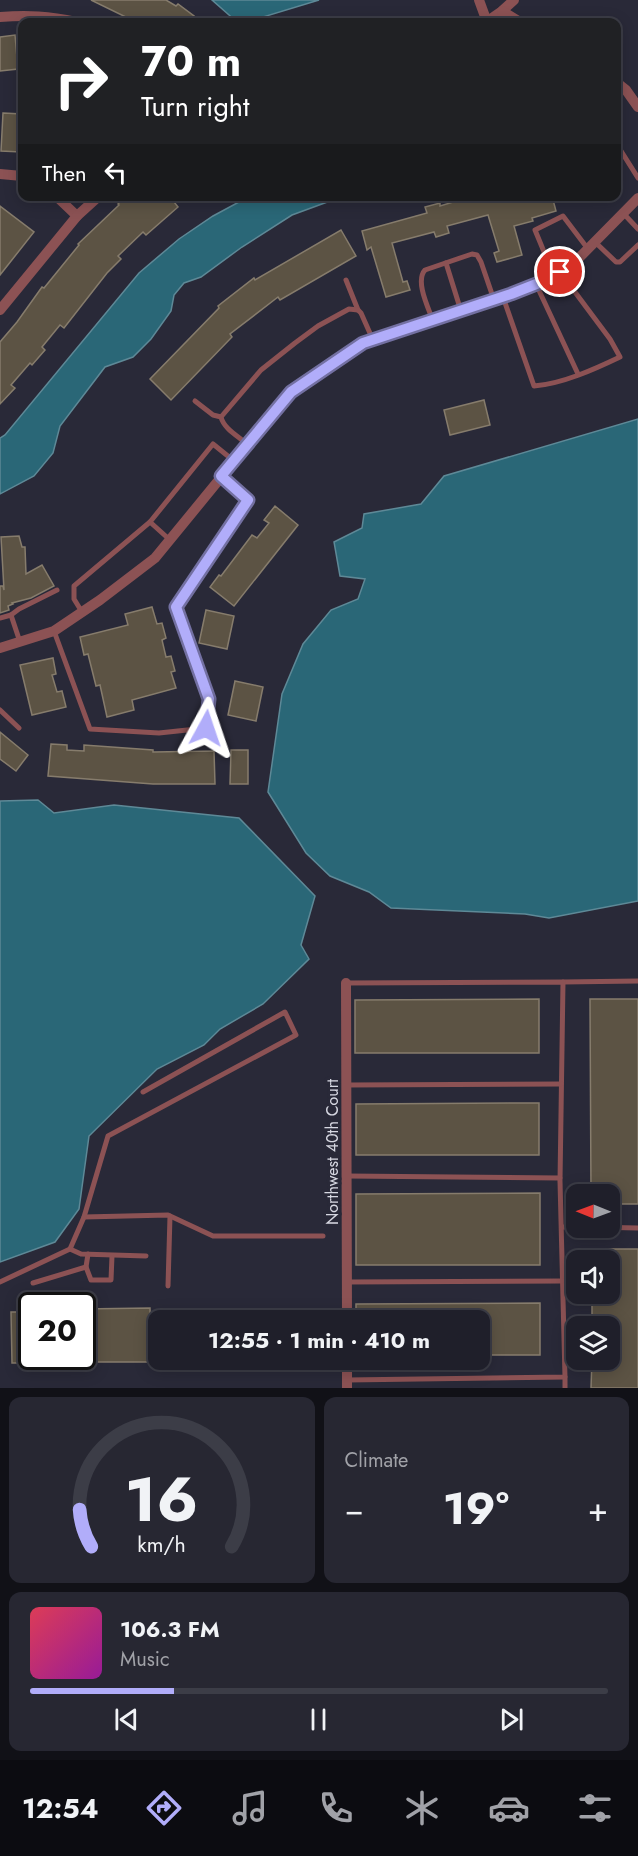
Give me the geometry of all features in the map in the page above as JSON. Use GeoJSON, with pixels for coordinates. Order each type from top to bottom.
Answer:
{"type":"FeatureCollection","features":[{"type":"Feature","properties":{"kind":"street"},"geometry":{"type":"LineString","coordinates":[[479,0],[485,18]]}},
{"type":"Feature","properties":{"kind":"street"},"geometry":{"type":"LineString","coordinates":[[492,18],[514,0]]}},
{"type":"Feature","properties":{"kind":"street"},"geometry":{"type":"LineString","coordinates":[[502,11],[505,18]]}},
{"type":"Feature","properties":{"kind":"street"},"geometry":{"type":"LineString","coordinates":[[502,11],[513,18]]}},
{"type":"Feature","properties":{"kind":"street"},"geometry":{"type":"LineString","coordinates":[[0,17],[25,15],[59,18]]}},
{"type":"Feature","properties":{"kind":"street"},"geometry":{"type":"LineString","coordinates":[[621,86],[638,107]]}},
{"type":"Feature","properties":{"kind":"street"},"geometry":{"type":"LineString","coordinates":[[0,174],[18,176]]}},
{"type":"Feature","properties":{"kind":"street"},"geometry":{"type":"LineString","coordinates":[[0,648],[54,631],[100,600],[155,558],[291,392],[363,343],[499,298],[557,274],[575,262],[638,198]]}},
{"type":"Feature","properties":{"kind":"street"},"geometry":{"type":"LineString","coordinates":[[61,201],[77,216]]}},
{"type":"Feature","properties":{"kind":"street"},"geometry":{"type":"LineString","coordinates":[[0,310],[77,216],[94,201]]}},
{"type":"Feature","properties":{"kind":"street","name":"Northwest 40th Court"},"geometry":{"type":"LineString","coordinates":[[346,983],[347,1310]]}},
{"type":"Feature","properties":{"kind":"lane"},"geometry":{"type":"LineString","coordinates":[[621,151],[638,177]]}},
{"type":"Feature","properties":{"kind":"lane"},"geometry":{"type":"LineString","coordinates":[[623,213],[638,229]]}},
{"type":"Feature","properties":{"kind":"lane"},"geometry":{"type":"LineString","coordinates":[[433,321],[421,278],[425,270],[472,254],[477,255],[499,298],[534,386],[545,385],[578,374],[620,357],[610,339],[557,274],[535,230],[563,216],[591,246],[616,262],[620,262],[638,245]]}},
{"type":"Feature","properties":{"kind":"lane"},"geometry":{"type":"LineString","coordinates":[[446,263],[461,311]]}},
{"type":"Feature","properties":{"kind":"lane"},"geometry":{"type":"LineString","coordinates":[[346,280],[373,340]]}},
{"type":"Feature","properties":{"kind":"lane"},"geometry":{"type":"LineString","coordinates":[[536,284],[578,374]]}},
{"type":"Feature","properties":{"kind":"lane"},"geometry":{"type":"LineString","coordinates":[[247,444],[222,422],[221,417],[224,412],[261,370],[295,343],[350,309],[358,310]]}},
{"type":"Feature","properties":{"kind":"lane"},"geometry":{"type":"LineString","coordinates":[[195,401],[213,415],[221,417]]}},
{"type":"Feature","properties":{"kind":"lane"},"geometry":{"type":"LineString","coordinates":[[82,612],[74,599],[74,586],[150,522],[213,444],[234,461]]}},
{"type":"Feature","properties":{"kind":"lane"},"geometry":{"type":"LineString","coordinates":[[54,631],[90,729],[159,733],[206,728],[209,699],[176,607],[248,500],[221,476]]}},
{"type":"Feature","properties":{"kind":"lane"},"geometry":{"type":"LineString","coordinates":[[150,522],[170,540]]}},
{"type":"Feature","properties":{"kind":"lane"},"geometry":{"type":"LineString","coordinates":[[0,618],[11,615],[57,590]]}},
{"type":"Feature","properties":{"kind":"lane"},"geometry":{"type":"LineString","coordinates":[[11,615],[20,642]]}},
{"type":"Feature","properties":{"kind":"lane"},"geometry":{"type":"LineString","coordinates":[[0,710],[19,728]]}},
{"type":"Feature","properties":{"kind":"lane"},"geometry":{"type":"LineString","coordinates":[[346,983],[638,981]]}},
{"type":"Feature","properties":{"kind":"lane"},"geometry":{"type":"LineString","coordinates":[[563,982],[560,1178],[565,1388]]}},
{"type":"Feature","properties":{"kind":"lane"},"geometry":{"type":"LineString","coordinates":[[0,1282],[70,1249],[84,1217],[108,1136],[296,1035],[285,1012],[143,1092]]}},
{"type":"Feature","properties":{"kind":"lane"},"geometry":{"type":"LineString","coordinates":[[346,1085],[561,1084]]}},
{"type":"Feature","properties":{"kind":"lane"},"geometry":{"type":"LineString","coordinates":[[347,1176],[560,1178]]}},
{"type":"Feature","properties":{"kind":"lane"},"geometry":{"type":"LineString","coordinates":[[84,1217],[170,1216],[213,1236],[323,1236]]}},
{"type":"Feature","properties":{"kind":"lane"},"geometry":{"type":"LineString","coordinates":[[168,1286],[170,1216]]}},
{"type":"Feature","properties":{"kind":"lane"},"geometry":{"type":"LineString","coordinates":[[620,1228],[638,1228]]}},
{"type":"Feature","properties":{"kind":"lane"},"geometry":{"type":"LineString","coordinates":[[70,1249],[81,1254],[146,1256]]}},
{"type":"Feature","properties":{"kind":"lane"},"geometry":{"type":"LineString","coordinates":[[88,1254],[86,1267],[91,1280],[111,1280],[112,1256]]}},
{"type":"Feature","properties":{"kind":"lane"},"geometry":{"type":"LineString","coordinates":[[33,1283],[86,1267]]}},
{"type":"Feature","properties":{"kind":"lane"},"geometry":{"type":"LineString","coordinates":[[347,1282],[562,1281]]}},
{"type":"Feature","properties":{"kind":"lane"},"geometry":{"type":"LineString","coordinates":[[347,1384],[565,1377]]}},
{"type":"Feature","properties":{"kind":"water"},"geometry":{"type":"Polygon","coordinates":[[[212,0],[319,0],[260,18],[232,18],[212,0]]]}},
{"type":"Feature","properties":{"kind":"water"},"geometry":{"type":"Polygon","coordinates":[[[241,201],[330,201],[292,215],[201,277],[184,283],[174,295],[171,311],[151,339],[133,357],[105,367],[60,426],[53,453],[34,476],[0,494],[0,438],[5,435],[139,273],[179,239],[241,201]]]}},
{"type":"Feature","properties":{"kind":"water"},"geometry":{"type":"Polygon","coordinates":[[[638,419],[638,901],[549,918],[525,914],[391,908],[369,892],[330,876],[306,853],[268,792],[282,694],[303,644],[331,610],[358,599],[365,579],[340,576],[334,542],[362,528],[364,514],[421,504],[444,476],[638,419]]]}},
{"type":"Feature","properties":{"kind":"water"},"geometry":{"type":"Polygon","coordinates":[[[38,800],[54,813],[114,805],[239,818],[315,896],[301,945],[309,959],[263,1004],[220,1029],[204,1045],[157,1069],[89,1136],[79,1209],[55,1242],[0,1262],[0,801],[38,800]]]}},
{"type":"Feature","properties":{"kind":"building"},"geometry":{"type":"Polygon","coordinates":[[[91,0],[166,0],[176,6],[178,4],[194,16],[192,18],[128,18],[91,0]]]}},
{"type":"Feature","properties":{"kind":"building"},"geometry":{"type":"Polygon","coordinates":[[[15,35],[18,69],[0,71],[0,37],[15,35]]]}},
{"type":"Feature","properties":{"kind":"building"},"geometry":{"type":"Polygon","coordinates":[[[3,113],[18,114],[18,152],[1,151],[3,113]]]}},
{"type":"Feature","properties":{"kind":"building"},"geometry":{"type":"Polygon","coordinates":[[[121,201],[176,201],[174,202],[178,207],[146,235],[143,232],[118,256],[121,259],[107,273],[64,328],[60,325],[42,347],[45,350],[11,385],[15,388],[0,404],[0,342],[78,244],[121,201]]]}},
{"type":"Feature","properties":{"kind":"building"},"geometry":{"type":"Polygon","coordinates":[[[456,201],[553,201],[556,211],[514,226],[522,255],[497,262],[494,253],[499,251],[488,215],[447,226],[449,233],[436,237],[434,232],[392,243],[403,282],[407,281],[410,290],[386,297],[371,247],[367,250],[362,231],[427,213],[425,207],[440,203],[440,206],[456,201]]]}},
{"type":"Feature","properties":{"kind":"building"},"geometry":{"type":"Polygon","coordinates":[[[0,206],[34,232],[0,275],[0,206]]]}},
{"type":"Feature","properties":{"kind":"building"},"geometry":{"type":"Polygon","coordinates":[[[341,230],[356,256],[280,300],[278,297],[230,334],[232,337],[171,400],[150,379],[219,308],[218,306],[254,278],[255,280],[341,230]]]}},
{"type":"Feature","properties":{"kind":"building"},"geometry":{"type":"Polygon","coordinates":[[[484,400],[490,425],[450,435],[444,410],[484,400]]]}},
{"type":"Feature","properties":{"kind":"building"},"geometry":{"type":"Polygon","coordinates":[[[275,506],[298,525],[234,606],[210,587],[252,535],[257,538],[269,523],[264,520],[275,506]]]}},
{"type":"Feature","properties":{"kind":"building"},"geometry":{"type":"Polygon","coordinates":[[[19,536],[22,547],[25,547],[26,574],[42,565],[54,586],[31,598],[12,603],[8,606],[9,610],[0,613],[0,586],[3,586],[4,590],[1,537],[19,536]]]}},
{"type":"Feature","properties":{"kind":"building"},"geometry":{"type":"Polygon","coordinates":[[[152,607],[157,624],[162,623],[166,638],[162,640],[166,657],[171,656],[175,671],[171,672],[176,688],[132,700],[134,710],[107,717],[100,685],[96,686],[88,654],[84,655],[80,637],[128,625],[125,614],[152,607]]]}},
{"type":"Feature","properties":{"kind":"building"},"geometry":{"type":"Polygon","coordinates":[[[206,610],[234,616],[227,649],[199,643],[206,610]]]}},
{"type":"Feature","properties":{"kind":"building"},"geometry":{"type":"Polygon","coordinates":[[[53,658],[56,674],[52,675],[57,692],[62,691],[66,707],[32,715],[20,665],[53,658]]]}},
{"type":"Feature","properties":{"kind":"building"},"geometry":{"type":"Polygon","coordinates":[[[235,681],[263,687],[256,721],[228,715],[235,681]]]}},
{"type":"Feature","properties":{"kind":"building"},"geometry":{"type":"Polygon","coordinates":[[[0,732],[28,755],[16,771],[0,759],[0,732]]]}},
{"type":"Feature","properties":{"kind":"building"},"geometry":{"type":"Polygon","coordinates":[[[51,744],[67,745],[67,750],[84,751],[84,745],[153,750],[153,752],[214,751],[215,784],[153,784],[48,776],[51,744]]]}},
{"type":"Feature","properties":{"kind":"building"},"geometry":{"type":"Polygon","coordinates":[[[231,750],[248,750],[248,784],[230,784],[231,750]]]}},
{"type":"Feature","properties":{"kind":"building"},"geometry":{"type":"Polygon","coordinates":[[[539,999],[539,1053],[355,1053],[355,1000],[539,999]]]}},
{"type":"Feature","properties":{"kind":"building"},"geometry":{"type":"Polygon","coordinates":[[[590,999],[638,999],[638,1204],[620,1204],[620,1184],[591,1184],[590,999]]]}},
{"type":"Feature","properties":{"kind":"building"},"geometry":{"type":"Polygon","coordinates":[[[539,1103],[539,1155],[356,1155],[356,1104],[539,1103]]]}},
{"type":"Feature","properties":{"kind":"building"},"geometry":{"type":"Polygon","coordinates":[[[540,1193],[540,1265],[356,1265],[356,1194],[540,1193]]]}},
{"type":"Feature","properties":{"kind":"building"},"geometry":{"type":"Polygon","coordinates":[[[638,1249],[638,1388],[591,1388],[592,1370],[620,1370],[620,1316],[592,1316],[592,1304],[620,1304],[620,1250],[591,1250],[638,1249]]]}},
{"type":"Feature","properties":{"kind":"building"},"geometry":{"type":"Polygon","coordinates":[[[540,1303],[540,1355],[490,1355],[490,1310],[356,1310],[356,1304],[540,1303]]]}},
{"type":"Feature","properties":{"kind":"building"},"geometry":{"type":"Polygon","coordinates":[[[150,1308],[148,1310],[148,1362],[96,1362],[96,1309],[150,1308]]]}},
{"type":"Feature","properties":{"kind":"building"},"geometry":{"type":"Polygon","coordinates":[[[11,1312],[18,1312],[18,1363],[12,1363],[11,1312]]]}},
{"type":"Feature","properties":{"kind":"route"},"geometry":{"type":"LineString","coordinates":[[206,728],[209,699],[176,607],[248,500],[221,476],[291,392],[363,343],[511,294],[549,279],[560,272]]}}]}
